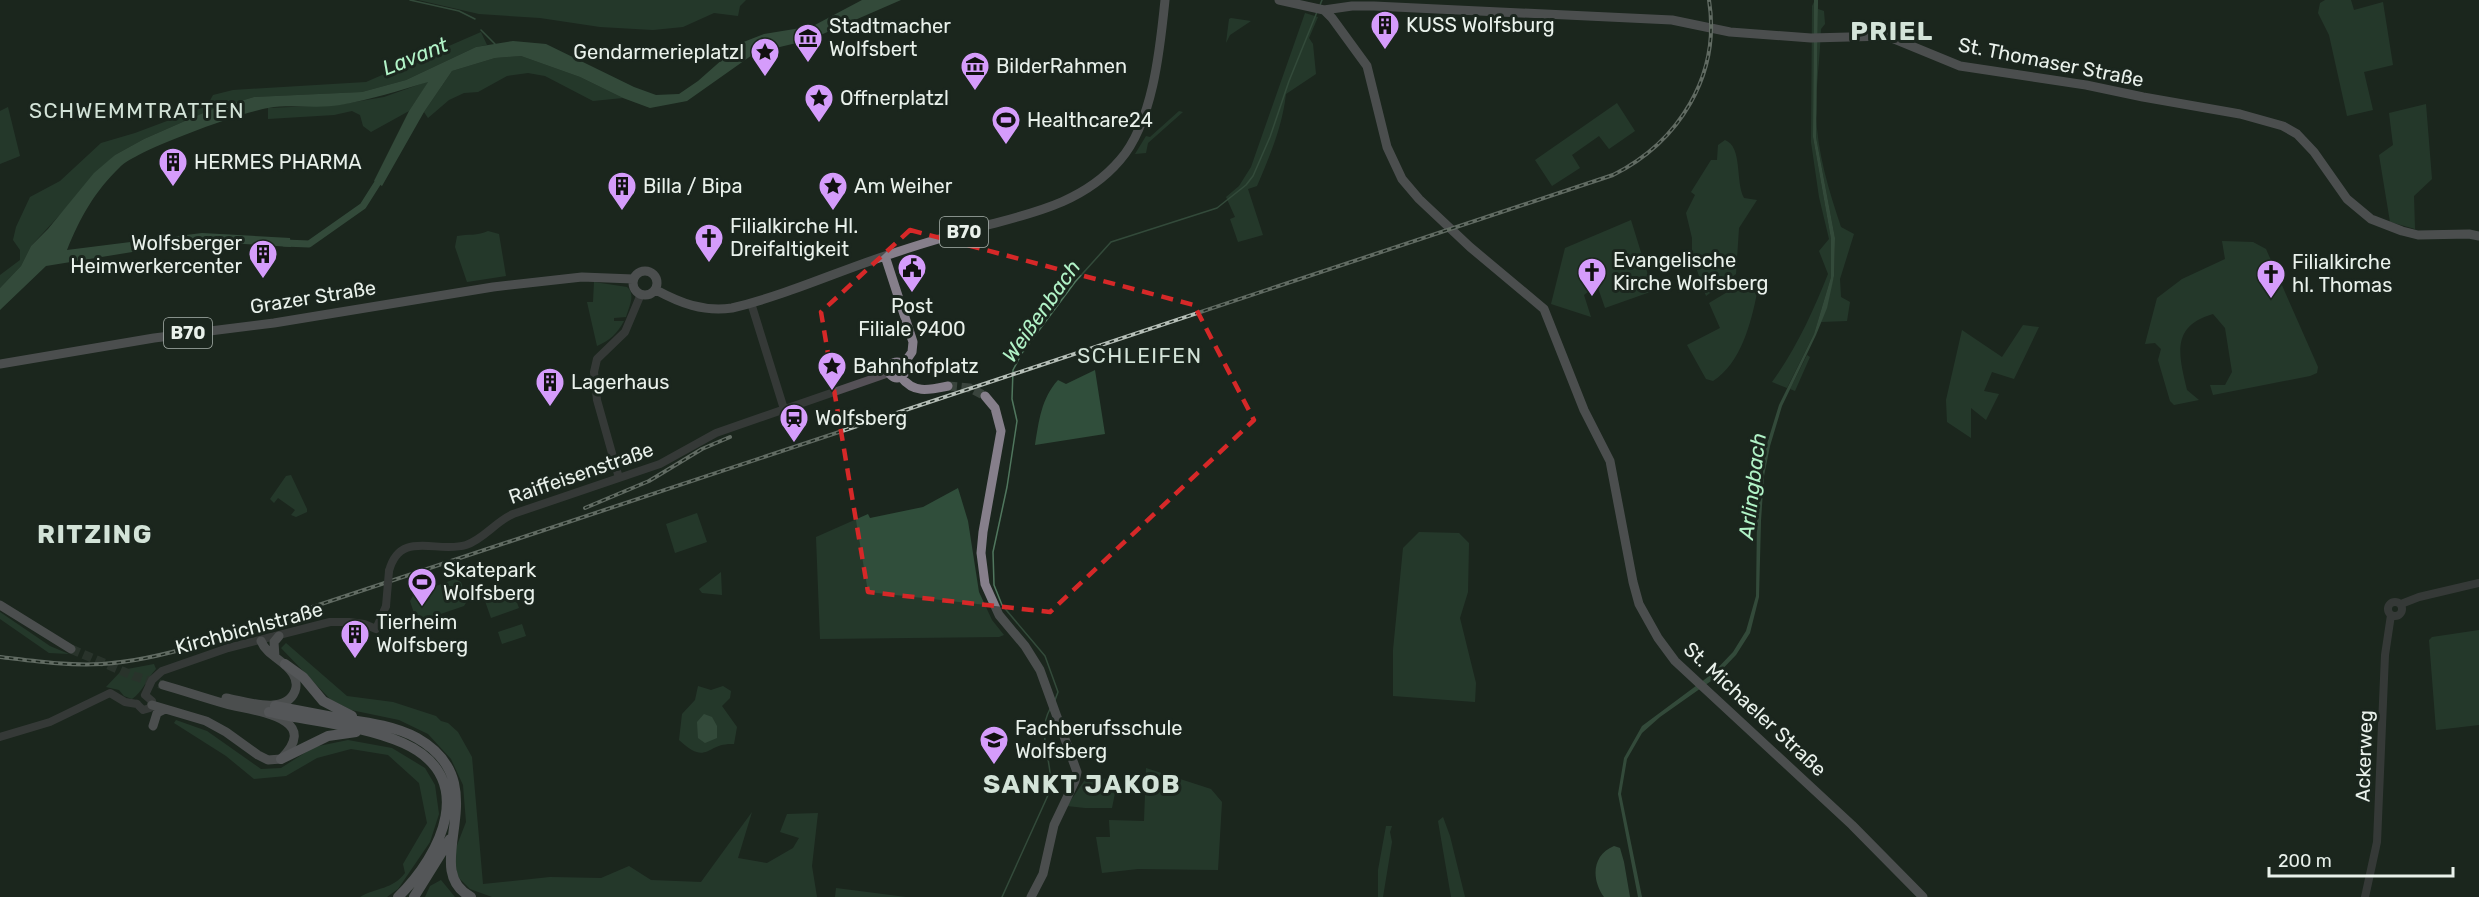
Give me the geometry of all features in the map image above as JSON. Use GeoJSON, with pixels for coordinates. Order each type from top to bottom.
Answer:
{"type":"FeatureCollection","features":[{"type":"Feature","properties":{"kind":"highway"},"geometry":{"type":"LineString","coordinates":[[285,664],[303,677],[329,705],[364,727],[402,742],[417,751],[438,773],[445,787],[447,811],[445,827],[438,843],[418,873],[398,897]]}},
{"type":"Feature","properties":{"kind":"highway"},"geometry":{"type":"LineString","coordinates":[[272,709],[364,727],[401,731],[423,742],[441,758],[452,776],[457,797],[450,857],[451,872],[460,889],[471,897]]}},
{"type":"Feature","properties":{"kind":"highway"},"geometry":{"type":"LineString","coordinates":[[281,759],[328,736],[364,727]]}},
{"type":"Feature","properties":{"kind":"highway"},"geometry":{"type":"LineString","coordinates":[[414,897],[455,828]]}},
{"type":"Feature","properties":{"kind":"highway"},"geometry":{"type":"LineString","coordinates":[[407,897],[418,873]]}},
{"type":"Feature","properties":{"kind":"main road","name":"B70"},"geometry":{"type":"LineString","coordinates":[[633,279],[642,270],[651,271],[657,278],[656,290],[682,303],[707,309],[721,309],[798,289],[885,256],[1051,208],[1071,199],[1093,186],[1110,170],[1135,138],[1156,71],[1165,0]]}},
{"type":"Feature","properties":{"kind":"main road"},"geometry":{"type":"LineString","coordinates":[[1279,0],[1324,10]]}},
{"type":"Feature","properties":{"kind":"main road","name":"St. Thomaser Straße"},"geometry":{"type":"LineString","coordinates":[[1324,10],[1374,6],[1672,20],[1730,32],[1816,38],[1887,36],[1960,66],[2086,85],[2240,114],[2275,123],[2297,134],[2314,152],[2347,199],[2371,219],[2418,235],[2469,234],[2479,236]]}},
{"type":"Feature","properties":{"kind":"main road","name":"St. Michaeler Straße"},"geometry":{"type":"LineString","coordinates":[[1324,10],[1366,66],[1387,147],[1402,179],[1419,199],[1470,247],[1545,309],[1584,410],[1610,461],[1639,604],[1669,654],[1852,825],[1923,897]]}},
{"type":"Feature","properties":{"kind":"main road"},"geometry":{"type":"LineString","coordinates":[[885,256],[913,342],[912,352],[903,365]]}},
{"type":"Feature","properties":{"kind":"main road","name":"Grazer Straße"},"geometry":{"type":"LineString","coordinates":[[0,364],[154,338],[274,323],[339,310],[503,285],[582,277],[633,279]]}},
{"type":"Feature","properties":{"kind":"main road"},"geometry":{"type":"LineString","coordinates":[[633,279],[634,288],[641,294],[649,295],[656,290]]}},
{"type":"Feature","properties":{"kind":"main road"},"geometry":{"type":"LineString","coordinates":[[897,362],[903,365],[905,371],[902,377],[894,378],[889,373],[891,364],[897,362]]}},
{"type":"Feature","properties":{"kind":"main road"},"geometry":{"type":"LineString","coordinates":[[902,377],[909,386],[920,390],[948,386]]}},
{"type":"Feature","properties":{"kind":"main road"},"geometry":{"type":"LineString","coordinates":[[985,396],[998,415],[1001,431],[983,532],[981,553],[985,585],[999,615],[1034,658],[1054,703],[1077,772],[1054,825],[1043,874],[1031,897]]}},
{"type":"Feature","properties":{"kind":"main road"},"geometry":{"type":"LineString","coordinates":[[0,604],[72,649]]}},
{"type":"Feature","properties":{"kind":"main road"},"geometry":{"type":"LineString","coordinates":[[275,657],[274,642],[279,636]]}},
{"type":"Feature","properties":{"kind":"main road"},"geometry":{"type":"LineString","coordinates":[[164,685],[224,703],[272,709],[288,701],[297,688],[294,675],[285,664],[264,647],[261,641]]}},
{"type":"Feature","properties":{"kind":"main road"},"geometry":{"type":"LineString","coordinates":[[152,705],[206,721],[264,758],[281,759],[293,741],[292,730],[272,709]]}},
{"type":"Feature","properties":{"kind":"main road"},"geometry":{"type":"LineString","coordinates":[[153,726],[157,713],[165,709]]}},
{"type":"Feature","properties":{"kind":"street"},"geometry":{"type":"LineString","coordinates":[[619,478],[597,400],[594,372],[597,359],[625,332],[641,294]]}},
{"type":"Feature","properties":{"kind":"street"},"geometry":{"type":"LineString","coordinates":[[751,303],[784,409],[889,373]]}},
{"type":"Feature","properties":{"kind":"street","name":"Raiffeisenstraße"},"geometry":{"type":"LineString","coordinates":[[376,629],[386,606],[390,571],[398,553],[410,546],[445,548],[465,545],[478,539],[503,518],[660,464],[706,437],[784,409]]}},
{"type":"Feature","properties":{"kind":"street","name":"Ackerweg"},"geometry":{"type":"LineString","coordinates":[[2365,897],[2377,842],[2385,655],[2391,615],[2387,610],[2390,603],[2394,601],[2400,604],[2419,597],[2479,584]]}},
{"type":"Feature","properties":{"kind":"street","name":"Kirchbichlstraße"},"geometry":{"type":"LineString","coordinates":[[145,695],[152,680],[172,666],[339,621],[364,624],[376,629]]}},
{"type":"Feature","properties":{"kind":"street"},"geometry":{"type":"LineString","coordinates":[[0,737],[50,722],[110,693],[125,702],[137,704],[144,710],[152,705],[151,699],[145,695],[140,697],[137,704]]}},
{"type":"Feature","properties":{"kind":"highlighted area"},"geometry":{"type":"Polygon","coordinates":[[[910,230],[1194,305],[1254,420],[1050,612],[868,592],[821,312],[910,230]]]}},
{"type":"Feature","properties":{"kind":"shaded area"},"geometry":{"type":"Polygon","coordinates":[[[418,0],[746,0],[740,6],[738,16],[714,13],[683,27],[653,30],[600,27],[540,18],[479,14],[418,0]]]}},
{"type":"Feature","properties":{"kind":"shaded area"},"geometry":{"type":"Polygon","coordinates":[[[862,0],[901,0],[809,40],[755,53],[687,101],[650,108],[580,77],[521,56],[495,58],[452,71],[424,112],[382,186],[374,181],[409,111],[428,82],[340,105],[268,108],[214,124],[147,151],[120,167],[89,206],[67,250],[202,233],[290,238],[291,247],[200,241],[46,266],[0,310],[0,288],[21,266],[31,246],[94,173],[115,155],[144,139],[210,110],[254,97],[362,92],[406,80],[476,47],[513,41],[546,44],[634,87],[656,95],[679,94],[698,81],[741,43],[764,34],[813,26],[862,0]]]}},
{"type":"Feature","properties":{"kind":"shaded area","name":"Arlingbach"},"geometry":{"type":"Polygon","coordinates":[[[1814,0],[1818,0],[1816,137],[1835,238],[1834,276],[1827,308],[1782,406],[1770,446],[1764,476],[1759,597],[1750,633],[1736,655],[1711,681],[1660,717],[1642,733],[1627,759],[1621,794],[1642,897],[1638,897],[1618,794],[1624,758],[1642,726],[1712,674],[1733,652],[1746,631],[1756,596],[1757,519],[1766,447],[1779,405],[1814,334],[1831,277],[1831,239],[1813,137],[1814,0]]]}},
{"type":"Feature","properties":{"kind":"shaded area"},"geometry":{"type":"Polygon","coordinates":[[[2325,0],[2351,0],[2354,10],[2383,2],[2393,65],[2364,72],[2373,110],[2347,116],[2329,35],[2318,13],[2320,3],[2325,0]]]}},
{"type":"Feature","properties":{"kind":"shaded area"},"geometry":{"type":"Polygon","coordinates":[[[1814,2],[1813,137],[1831,239],[1831,277],[1814,334],[1787,388],[1772,382],[1789,357],[1803,330],[1828,274],[1819,251],[1829,239],[1819,197],[1811,142],[1812,6],[1814,2]]]}},
{"type":"Feature","properties":{"kind":"shaded area"},"geometry":{"type":"Polygon","coordinates":[[[1818,9],[1824,11],[1825,24],[1821,29],[1817,91],[1818,9]]]}},
{"type":"Feature","properties":{"kind":"shaded area"},"geometry":{"type":"Polygon","coordinates":[[[1305,13],[1318,17],[1309,38],[1313,44],[1316,74],[1286,94],[1278,130],[1257,186],[1248,189],[1263,235],[1238,242],[1230,219],[1235,217],[1226,197],[1239,186],[1251,167],[1305,13]]]}},
{"type":"Feature","properties":{"kind":"shaded area"},"geometry":{"type":"Polygon","coordinates":[[[1229,19],[1251,21],[1230,35],[1226,43],[1229,19]]]}},
{"type":"Feature","properties":{"kind":"shaded area"},"geometry":{"type":"Polygon","coordinates":[[[481,32],[487,45],[476,47],[406,80],[362,92],[254,97],[210,110],[144,139],[115,155],[31,246],[21,266],[0,288],[0,275],[20,260],[20,250],[13,240],[16,227],[30,197],[60,181],[101,143],[207,106],[213,95],[233,90],[366,82],[481,32]]]}},
{"type":"Feature","properties":{"kind":"shaded area"},"geometry":{"type":"Polygon","coordinates":[[[521,56],[580,77],[623,98],[593,101],[545,76],[528,73],[507,76],[478,92],[464,93],[449,100],[428,118],[424,112],[452,71],[495,58],[521,56]]]}},
{"type":"Feature","properties":{"kind":"shaded area"},"geometry":{"type":"Polygon","coordinates":[[[429,81],[409,111],[371,132],[363,126],[360,115],[352,111],[334,115],[268,119],[268,108],[337,105],[384,97],[429,81]]]}},
{"type":"Feature","properties":{"kind":"shaded area"},"geometry":{"type":"Polygon","coordinates":[[[1617,103],[1635,131],[1609,149],[1599,136],[1572,155],[1580,168],[1552,186],[1535,160],[1617,103]]]}},
{"type":"Feature","properties":{"kind":"shaded area"},"geometry":{"type":"Polygon","coordinates":[[[2426,104],[2432,179],[2414,196],[2415,229],[2390,222],[2379,155],[2393,145],[2389,113],[2426,104]]]}},
{"type":"Feature","properties":{"kind":"shaded area"},"geometry":{"type":"Polygon","coordinates":[[[8,107],[20,156],[0,164],[0,111],[8,107]]]}},
{"type":"Feature","properties":{"kind":"shaded area"},"geometry":{"type":"Polygon","coordinates":[[[1179,111],[1183,112],[1148,143],[1146,153],[1135,154],[1146,136],[1150,137],[1179,111]]]}},
{"type":"Feature","properties":{"kind":"shaded area"},"geometry":{"type":"Polygon","coordinates":[[[1816,118],[1821,157],[1841,227],[1854,234],[1840,279],[1841,297],[1850,302],[1847,321],[1821,322],[1834,276],[1835,238],[1816,137],[1816,118]]]}},
{"type":"Feature","properties":{"kind":"shaded area"},"geometry":{"type":"Polygon","coordinates":[[[1725,140],[1731,144],[1737,157],[1744,198],[1757,200],[1739,228],[1736,274],[1706,296],[1692,256],[1692,238],[1686,213],[1695,195],[1691,192],[1711,160],[1717,160],[1718,145],[1725,140]]]}},
{"type":"Feature","properties":{"kind":"shaded area"},"geometry":{"type":"Polygon","coordinates":[[[1631,220],[1653,291],[1605,308],[1597,285],[1584,295],[1591,317],[1551,304],[1565,248],[1631,220]]]}},
{"type":"Feature","properties":{"kind":"shaded area"},"geometry":{"type":"Polygon","coordinates":[[[488,231],[499,234],[506,276],[467,282],[455,247],[457,236],[488,231]]]}},
{"type":"Feature","properties":{"kind":"shaded area"},"geometry":{"type":"Polygon","coordinates":[[[2222,241],[2253,242],[2266,249],[2318,367],[2317,373],[2213,395],[2210,385],[2225,385],[2232,372],[2225,328],[2213,314],[2199,319],[2190,326],[2181,344],[2180,354],[2187,390],[2199,400],[2174,405],[2170,401],[2158,360],[2161,349],[2155,343],[2145,344],[2157,298],[2182,279],[2225,259],[2222,241]]]}},
{"type":"Feature","properties":{"kind":"shaded area"},"geometry":{"type":"Polygon","coordinates":[[[594,282],[627,287],[631,293],[626,317],[614,318],[614,321],[624,321],[619,330],[597,346],[587,302],[593,302],[594,282]]]}},
{"type":"Feature","properties":{"kind":"shaded area"},"geometry":{"type":"Polygon","coordinates":[[[1734,288],[1757,293],[1755,305],[1738,353],[1723,373],[1713,381],[1706,379],[1687,345],[1720,328],[1709,303],[1734,288]]]}},
{"type":"Feature","properties":{"kind":"shaded area"},"geometry":{"type":"Polygon","coordinates":[[[2023,325],[2039,327],[2014,379],[1992,372],[1984,391],[1999,394],[1986,420],[1971,408],[1971,438],[1947,422],[1946,400],[1962,330],[2002,357],[2023,325]]]}},
{"type":"Feature","properties":{"kind":"shaded area"},"geometry":{"type":"Polygon","coordinates":[[[1807,355],[1810,357],[1795,391],[1790,389],[1807,355]]]}},
{"type":"Feature","properties":{"kind":"shaded area"},"geometry":{"type":"Polygon","coordinates":[[[1095,370],[1105,434],[1035,445],[1044,403],[1052,387],[1058,380],[1066,384],[1095,370]]]}},
{"type":"Feature","properties":{"kind":"shaded area"},"geometry":{"type":"Polygon","coordinates":[[[291,475],[307,509],[307,512],[296,517],[291,515],[295,510],[278,498],[274,503],[270,499],[286,476],[291,475]]]}},
{"type":"Feature","properties":{"kind":"shaded area"},"geometry":{"type":"Polygon","coordinates":[[[958,488],[968,521],[979,592],[992,620],[1004,635],[999,637],[820,639],[816,537],[868,514],[870,518],[923,507],[958,488]]]}},
{"type":"Feature","properties":{"kind":"shaded area"},"geometry":{"type":"Polygon","coordinates":[[[697,513],[707,542],[675,553],[666,524],[697,513]]]}},
{"type":"Feature","properties":{"kind":"shaded area"},"geometry":{"type":"Polygon","coordinates":[[[1419,532],[1459,533],[1469,543],[1468,592],[1460,618],[1476,683],[1475,702],[1393,696],[1393,650],[1403,548],[1419,532]]]}},
{"type":"Feature","properties":{"kind":"shaded area"},"geometry":{"type":"Polygon","coordinates":[[[721,572],[722,595],[702,593],[699,589],[721,572]]]}},
{"type":"Feature","properties":{"kind":"shaded area"},"geometry":{"type":"Polygon","coordinates":[[[455,579],[461,582],[467,601],[464,606],[423,620],[415,616],[410,601],[414,594],[455,579]]]}},
{"type":"Feature","properties":{"kind":"shaded area"},"geometry":{"type":"Polygon","coordinates":[[[513,592],[519,608],[491,618],[485,601],[513,592]]]}},
{"type":"Feature","properties":{"kind":"shaded area"},"geometry":{"type":"Polygon","coordinates":[[[0,612],[50,646],[69,654],[49,653],[0,619],[0,612]]]}},
{"type":"Feature","properties":{"kind":"shaded area"},"geometry":{"type":"Polygon","coordinates":[[[522,624],[526,636],[502,644],[498,632],[522,624]]]}},
{"type":"Feature","properties":{"kind":"shaded area"},"geometry":{"type":"Polygon","coordinates":[[[2479,630],[2479,725],[2436,730],[2429,640],[2432,637],[2479,630]]]}},
{"type":"Feature","properties":{"kind":"shaded area"},"geometry":{"type":"Polygon","coordinates":[[[286,643],[347,696],[393,702],[436,716],[458,732],[472,757],[483,884],[550,877],[601,878],[629,866],[651,880],[701,882],[752,812],[738,858],[767,863],[793,848],[799,838],[780,832],[787,814],[818,813],[812,866],[817,897],[492,897],[470,889],[457,876],[454,853],[466,822],[463,785],[451,759],[428,734],[399,720],[351,710],[330,699],[281,648],[286,643]]]}},
{"type":"Feature","properties":{"kind":"shaded area"},"geometry":{"type":"Polygon","coordinates":[[[154,664],[156,669],[132,699],[124,696],[119,690],[106,687],[122,670],[154,664]]]}},
{"type":"Feature","properties":{"kind":"shaded area"},"geometry":{"type":"Polygon","coordinates":[[[698,686],[711,690],[723,686],[731,691],[730,698],[722,706],[737,727],[734,744],[725,744],[702,753],[696,752],[679,740],[682,714],[695,700],[698,686]]]}},
{"type":"Feature","properties":{"kind":"shaded area"},"geometry":{"type":"Polygon","coordinates":[[[704,714],[712,717],[717,726],[717,738],[705,743],[698,738],[697,722],[704,714]]]}},
{"type":"Feature","properties":{"kind":"shaded area"},"geometry":{"type":"Polygon","coordinates":[[[176,720],[207,731],[261,769],[281,768],[314,747],[348,740],[392,748],[425,768],[435,785],[439,814],[430,842],[398,889],[387,897],[360,897],[395,883],[405,873],[403,864],[427,823],[419,783],[388,755],[351,749],[317,758],[286,776],[254,779],[226,756],[174,723],[176,720]]]}},
{"type":"Feature","properties":{"kind":"shaded area"},"geometry":{"type":"Polygon","coordinates":[[[1146,768],[1211,789],[1222,802],[1218,870],[1138,869],[1102,873],[1096,837],[1110,837],[1109,820],[1144,821],[1146,768]]]}},
{"type":"Feature","properties":{"kind":"shaded area"},"geometry":{"type":"Polygon","coordinates":[[[1086,778],[1111,779],[1116,788],[1112,808],[1067,806],[1086,778]]]}},
{"type":"Feature","properties":{"kind":"shaded area"},"geometry":{"type":"Polygon","coordinates":[[[1443,817],[1465,897],[1451,897],[1438,821],[1443,817]]]}},
{"type":"Feature","properties":{"kind":"shaded area"},"geometry":{"type":"Polygon","coordinates":[[[1386,826],[1392,826],[1390,832],[1392,842],[1383,897],[1378,897],[1378,870],[1386,826]]]}},
{"type":"Feature","properties":{"kind":"shaded area"},"geometry":{"type":"Polygon","coordinates":[[[1614,846],[1620,848],[1630,897],[1604,897],[1597,883],[1598,861],[1601,855],[1614,846]]]}},
{"type":"Feature","properties":{"kind":"shaded area"},"geometry":{"type":"Polygon","coordinates":[[[441,880],[455,897],[425,897],[430,886],[441,880]]]}},
{"type":"Feature","properties":{"kind":"shaded area"},"geometry":{"type":"Polygon","coordinates":[[[836,888],[906,897],[835,897],[836,888]]]}},
{"type":"Feature","properties":{"kind":"waterway"},"geometry":{"type":"LineString","coordinates":[[410,0],[459,11],[475,19]]}},
{"type":"Feature","properties":{"kind":"waterway","name":"Weißenbach"},"geometry":{"type":"LineString","coordinates":[[1320,5],[1322,0]]}},
{"type":"Feature","properties":{"kind":"waterway","name":"Weißenbach"},"geometry":{"type":"LineString","coordinates":[[1055,700],[1058,692],[1045,656],[1002,605],[994,585],[993,552],[1007,487],[1017,421],[1012,399],[1013,370],[1022,353],[1075,282],[1111,242],[1217,208],[1246,185],[1253,176],[1270,137],[1289,81],[1317,12]]}},
{"type":"Feature","properties":{"kind":"waterway"},"geometry":{"type":"LineString","coordinates":[[481,30],[495,44]]}},
{"type":"Feature","properties":{"kind":"waterway"},"geometry":{"type":"LineString","coordinates":[[284,243],[309,244],[363,206],[382,176]]}},
{"type":"Feature","properties":{"kind":"waterway","name":"Weißenbach"},"geometry":{"type":"LineString","coordinates":[[1002,897],[1049,793],[1050,772],[1044,730],[1050,709]]}},
{"type":"Feature","properties":{"kind":"tunnel"},"geometry":{"type":"LineString","coordinates":[[948,386],[970,388],[985,396]]}},
{"type":"Feature","properties":{"kind":"tunnel"},"geometry":{"type":"LineString","coordinates":[[71,649],[134,676],[163,685]]}},
{"type":"Feature","properties":{"kind":"railway"},"geometry":{"type":"LineString","coordinates":[[0,657],[64,664],[102,664],[151,657],[198,645],[1613,175],[1637,161],[1658,144],[1676,125],[1690,103],[1701,80],[1708,54],[1711,28],[1709,0]]}},
{"type":"Feature","properties":{"kind":"railway"},"geometry":{"type":"LineString","coordinates":[[585,508],[649,481],[702,449],[730,437]]}},
{"type":"Feature","properties":{"kind":"place","name":"KUSS Wolfsburg"},"geometry":{"type":"Point","coordinates":[1385,50]}},
{"type":"Feature","properties":{"kind":"place","name":"Stadtmacher Wolfsbert"},"geometry":{"type":"Point","coordinates":[808,64]}},
{"type":"Feature","properties":{"kind":"place","name":"Gendarmerieplatzl"},"geometry":{"type":"Point","coordinates":[765,78]}},
{"type":"Feature","properties":{"kind":"place","name":"BilderRahmen"},"geometry":{"type":"Point","coordinates":[975,92]}},
{"type":"Feature","properties":{"kind":"place","name":"Offnerplatzl"},"geometry":{"type":"Point","coordinates":[819,124]}},
{"type":"Feature","properties":{"kind":"place","name":"Healthcare24"},"geometry":{"type":"Point","coordinates":[1006,146]}},
{"type":"Feature","properties":{"kind":"place","name":"HERMES PHARMA"},"geometry":{"type":"Point","coordinates":[173,188]}},
{"type":"Feature","properties":{"kind":"place","name":"Billa / Bipa"},"geometry":{"type":"Point","coordinates":[622,212]}},
{"type":"Feature","properties":{"kind":"place","name":"Am Weiher"},"geometry":{"type":"Point","coordinates":[833,212]}},
{"type":"Feature","properties":{"kind":"place","name":"Filialkirche Hl. Dreifaltigkeit"},"geometry":{"type":"Point","coordinates":[709,264]}},
{"type":"Feature","properties":{"kind":"place","name":"Wolfsberger Heimwerkercenter"},"geometry":{"type":"Point","coordinates":[263,280]}},
{"type":"Feature","properties":{"kind":"place","name":"Post Filiale 9400"},"geometry":{"type":"Point","coordinates":[912,294]}},
{"type":"Feature","properties":{"kind":"place","name":"Evangelische Kirche Wolfsberg"},"geometry":{"type":"Point","coordinates":[1592,298]}},
{"type":"Feature","properties":{"kind":"place","name":"Filialkirche hl. Thomas"},"geometry":{"type":"Point","coordinates":[2271,300]}},
{"type":"Feature","properties":{"kind":"place","name":"Bahnhofplatz"},"geometry":{"type":"Point","coordinates":[832,392]}},
{"type":"Feature","properties":{"kind":"place","name":"Lagerhaus"},"geometry":{"type":"Point","coordinates":[550,408]}},
{"type":"Feature","properties":{"kind":"place","name":"Wolfsberg"},"geometry":{"type":"Point","coordinates":[794,444]}},
{"type":"Feature","properties":{"kind":"place","name":"Skatepark Wolfsberg"},"geometry":{"type":"Point","coordinates":[422,608]}},
{"type":"Feature","properties":{"kind":"place","name":"Tierheim Wolfsberg"},"geometry":{"type":"Point","coordinates":[355,660]}},
{"type":"Feature","properties":{"kind":"place","name":"Fachberufsschule Wolfsberg"},"geometry":{"type":"Point","coordinates":[994,766]}},
{"type":"Feature","properties":{"kind":"district","name":"PRIEL"},"geometry":{"type":"Point","coordinates":[1892,31]}},
{"type":"Feature","properties":{"kind":"district","name":"SCHWEMMTRATTEN"},"geometry":{"type":"Point","coordinates":[137,110]}},
{"type":"Feature","properties":{"kind":"district","name":"SCHLEIFEN"},"geometry":{"type":"Point","coordinates":[1140,355]}},
{"type":"Feature","properties":{"kind":"district","name":"RITZING"},"geometry":{"type":"Point","coordinates":[95,534]}},
{"type":"Feature","properties":{"kind":"district","name":"SANKT JAKOB"},"geometry":{"type":"Point","coordinates":[1082,784]}},
{"type":"Feature","properties":{"kind":"water label","name":"Lavant"},"geometry":{"type":"Point","coordinates":[415,56]}}]}
